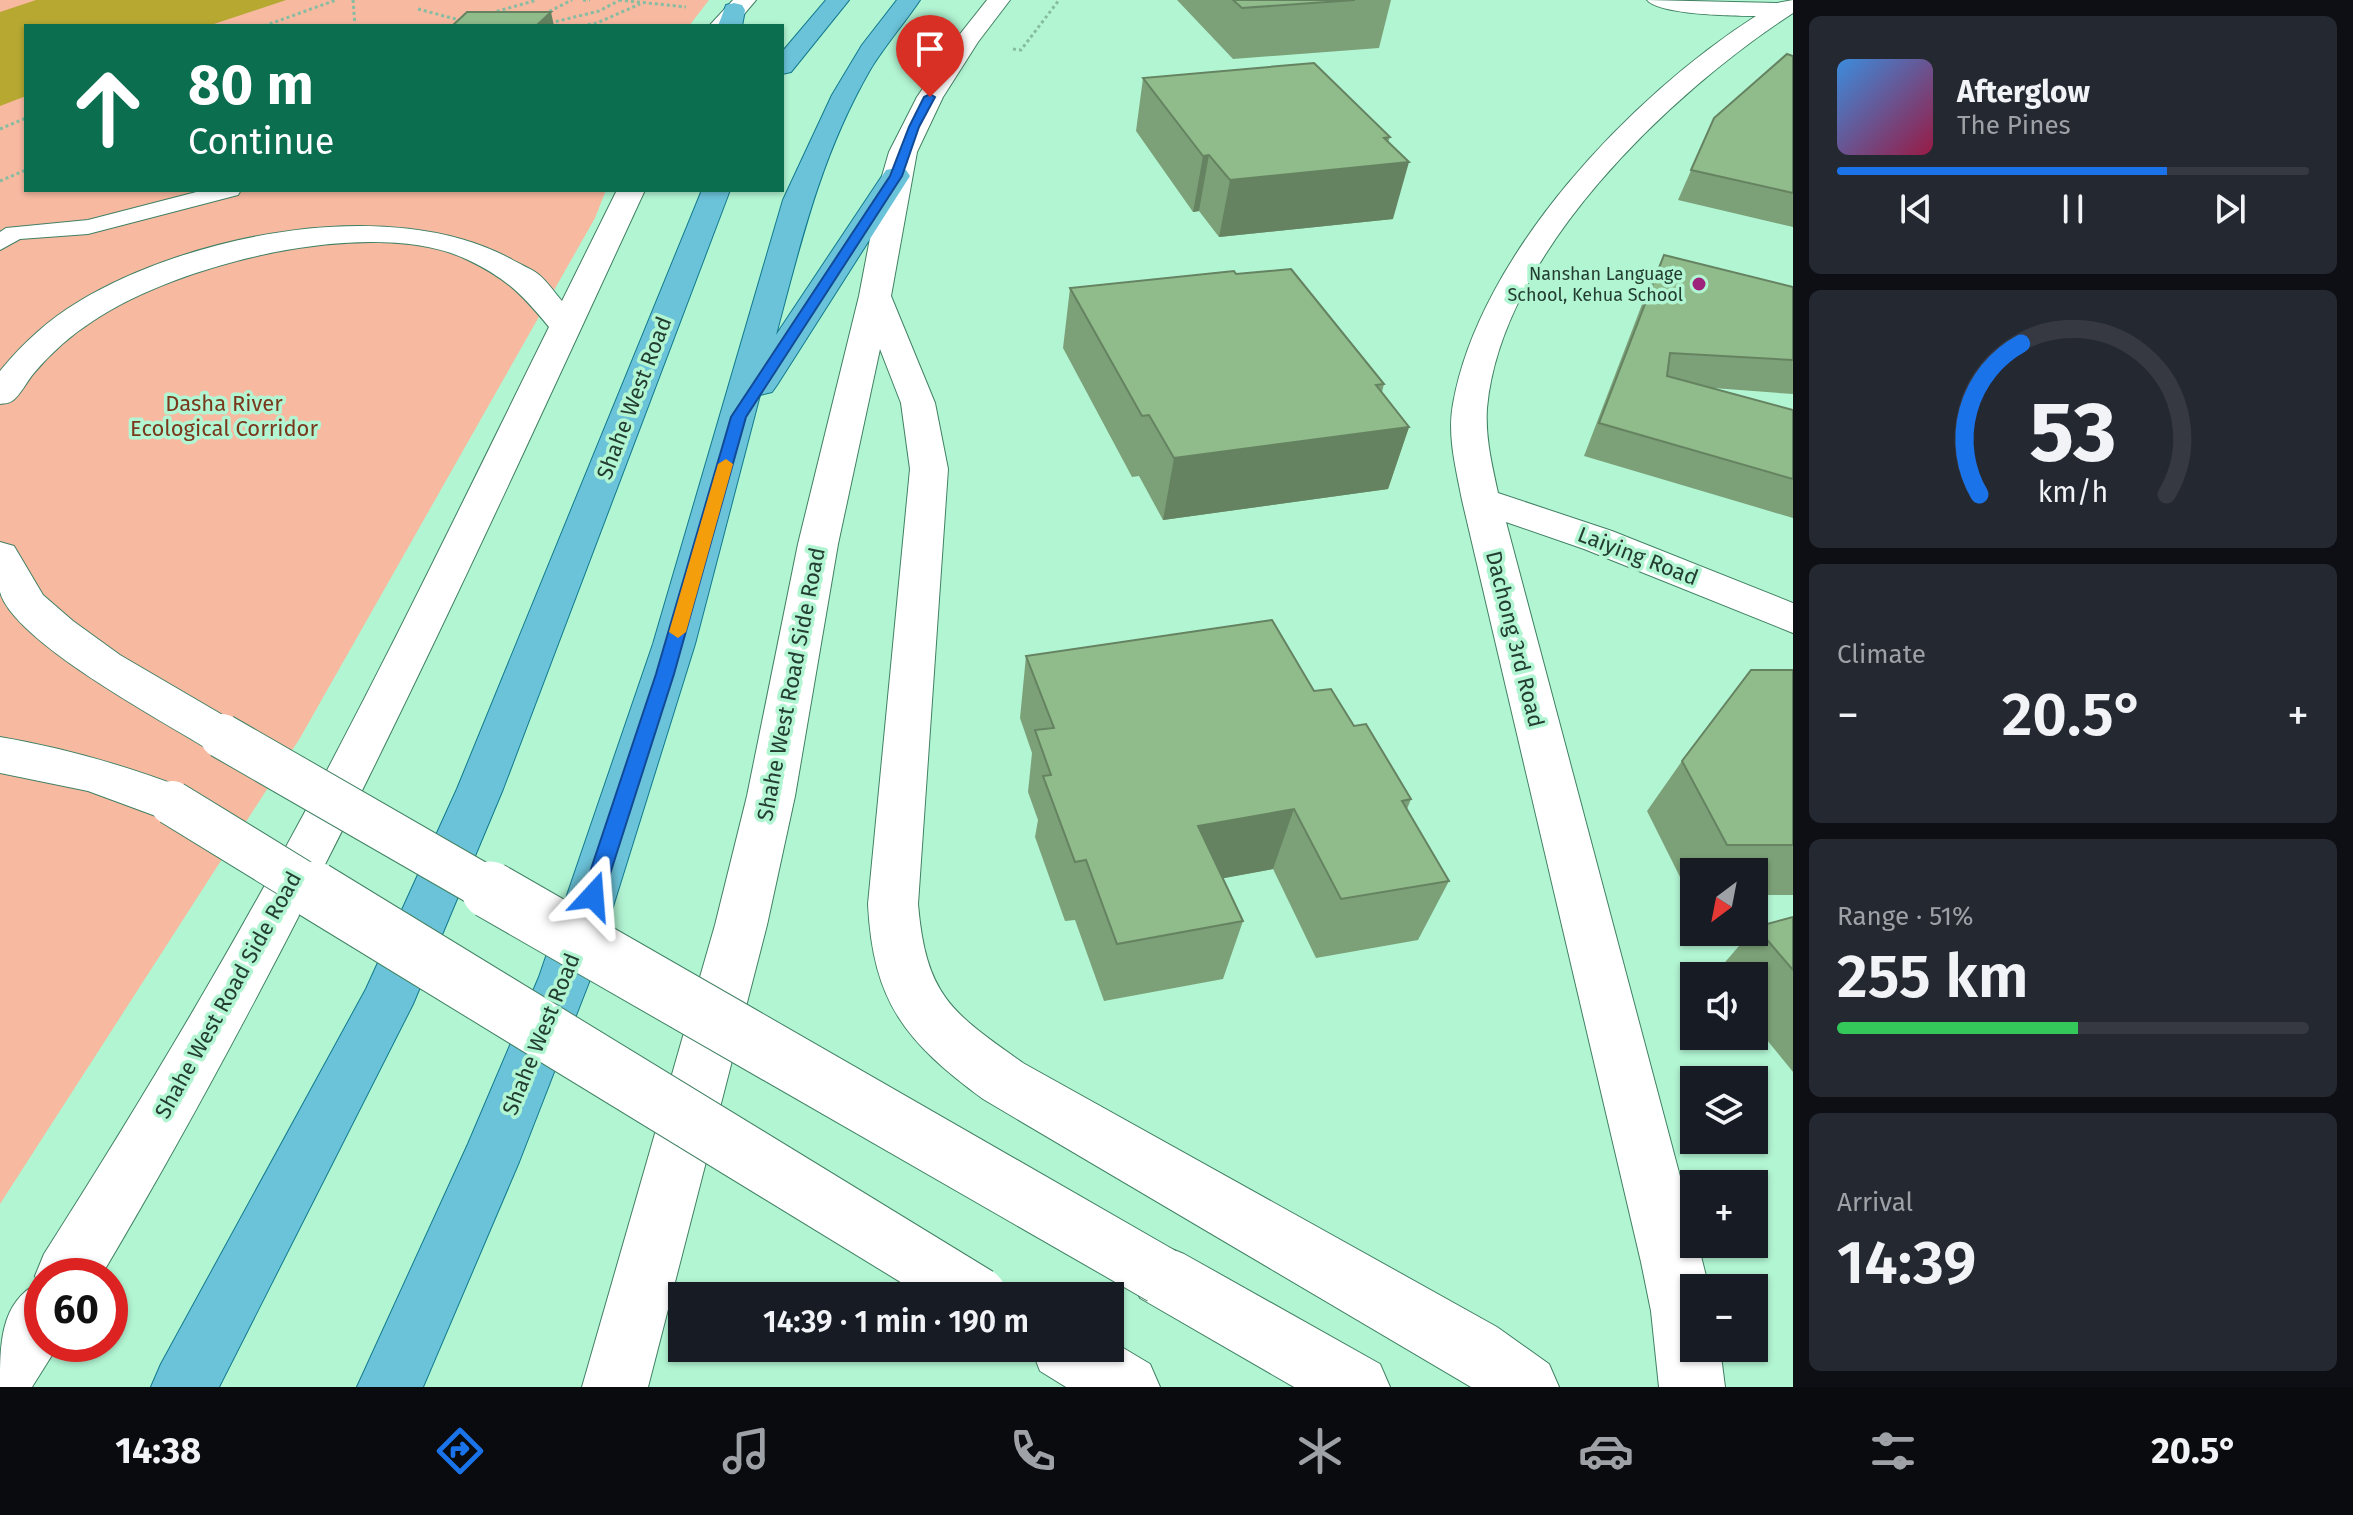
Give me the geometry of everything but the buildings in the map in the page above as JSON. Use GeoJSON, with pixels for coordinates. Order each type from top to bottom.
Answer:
{"type":"FeatureCollection","features":[{"type":"Feature","properties":{"kind":"main road"},"geometry":{"type":"LineString","coordinates":[[784,65],[838,0]]}},
{"type":"Feature","properties":{"kind":"main road","name":"Shahe West Road"},"geometry":{"type":"LineString","coordinates":[[398,1375],[490,1162],[565,977],[643,747],[739,417],[797,200],[820,143],[853,78],[909,0]]}},
{"type":"Feature","properties":{"kind":"main road","name":"Shahe West Road Side Road"},"geometry":{"type":"LineString","coordinates":[[615,1387],[741,925],[777,767],[818,544],[875,296],[896,176],[914,127],[930,97],[968,39],[999,0]]}},
{"type":"Feature","properties":{"kind":"main road"},"geometry":{"type":"LineString","coordinates":[[1658,0],[1722,9],[1789,8]]}},
{"type":"Feature","properties":{"kind":"main road"},"geometry":{"type":"LineString","coordinates":[[1715,0],[1789,8]]}},
{"type":"Feature","properties":{"kind":"main road","name":"Dachong 3rd Road"},"geometry":{"type":"LineString","coordinates":[[1692,1387],[1683,1311],[1672,1262],[1481,500],[1471,446],[1470,407],[1476,370],[1490,332],[1539,244],[1591,178],[1699,67],[1789,8]]}},
{"type":"Feature","properties":{"kind":"main road"},"geometry":{"type":"LineString","coordinates":[[739,417],[896,176]]}},
{"type":"Feature","properties":{"kind":"main road","name":"Shahe West Road Side Road"},"geometry":{"type":"LineString","coordinates":[[77,1258],[257,948],[365,739],[630,192]]}},
{"type":"Feature","properties":{"kind":"main road","name":"Shahe West Road"},"geometry":{"type":"LineString","coordinates":[[184,1387],[386,1004],[480,789],[701,213],[715,192]]}},
{"type":"Feature","properties":{"kind":"main road"},"geometry":{"type":"LineString","coordinates":[[0,394],[27,360],[59,330],[114,295],[200,260],[305,237],[356,234],[408,238],[474,253],[529,281],[555,307],[566,326]]}},
{"type":"Feature","properties":{"kind":"main road"},"geometry":{"type":"LineString","coordinates":[[875,296],[918,403],[929,469],[893,904],[894,938],[901,972],[914,1000],[937,1030],[1003,1081],[1474,1350],[1526,1387]]}},
{"type":"Feature","properties":{"kind":"main road","name":"Laiying Road"},"geometry":{"type":"LineString","coordinates":[[1481,500],[1598,540],[1793,619]]}},
{"type":"Feature","properties":{"kind":"main road"},"geometry":{"type":"LineString","coordinates":[[0,555],[28,605],[105,666],[1357,1387]]}},
{"type":"Feature","properties":{"kind":"main road"},"geometry":{"type":"LineString","coordinates":[[0,755],[110,778],[172,803],[955,1282]]}},
{"type":"Feature","properties":{"kind":"main road"},"geometry":{"type":"LineString","coordinates":[[68,1258],[101,1220]]}},
{"type":"Feature","properties":{"kind":"main road"},"geometry":{"type":"LineString","coordinates":[[0,1335],[24,1308]]}},
{"type":"Feature","properties":{"kind":"main road"},"geometry":{"type":"LineString","coordinates":[[0,1379],[24,1341]]}},
{"type":"Feature","properties":{"kind":"lane"},"geometry":{"type":"LineString","coordinates":[[0,243],[14,233],[88,227],[222,192]]}},
{"type":"Feature","properties":{"kind":"path"},"geometry":{"type":"LineString","coordinates":[[270,24],[336,0]]}},
{"type":"Feature","properties":{"kind":"path"},"geometry":{"type":"LineString","coordinates":[[353,0],[355,24]]}},
{"type":"Feature","properties":{"kind":"path"},"geometry":{"type":"LineString","coordinates":[[491,13],[537,0]]}},
{"type":"Feature","properties":{"kind":"path"},"geometry":{"type":"LineString","coordinates":[[572,0],[539,16],[550,23],[599,11],[620,0],[693,8]]}},
{"type":"Feature","properties":{"kind":"path"},"geometry":{"type":"LineString","coordinates":[[583,0],[590,0]]}},
{"type":"Feature","properties":{"kind":"path"},"geometry":{"type":"LineString","coordinates":[[1044,2],[1058,2]]}},
{"type":"Feature","properties":{"kind":"path"},"geometry":{"type":"LineString","coordinates":[[1021,50],[1058,2]]}},
{"type":"Feature","properties":{"kind":"path"},"geometry":{"type":"LineString","coordinates":[[587,24],[642,3]]}},
{"type":"Feature","properties":{"kind":"path"},"geometry":{"type":"LineString","coordinates":[[418,9],[436,16],[475,21]]}},
{"type":"Feature","properties":{"kind":"path"},"geometry":{"type":"LineString","coordinates":[[0,129],[24,119]]}},
{"type":"Feature","properties":{"kind":"path"},"geometry":{"type":"LineString","coordinates":[[0,181],[24,171]]}},
{"type":"Feature","properties":{"kind":"green space","name":"Dasha River Ecological Corridor"},"geometry":{"type":"Polygon","coordinates":[[[0,0],[709,0],[691,24],[24,24],[24,192],[605,192],[595,218],[300,738],[0,1204],[0,0]]]}},
{"type":"Feature","properties":{"kind":"shaded area"},"geometry":{"type":"Polygon","coordinates":[[[36,0],[286,0],[214,24],[24,24],[24,97],[0,106],[0,12],[36,0]]]}},
{"type":"Feature","properties":{"kind":"slow traffic"},"geometry":{"type":"LineString","coordinates":[[678,632],[726,464]]}},
{"type":"Feature","properties":{"kind":"place","name":"Nanshan Language School, Kehua School"},"geometry":{"type":"Point","coordinates":[1699,284]}},
{"type":"Feature","properties":{"kind":"route"},"geometry":{"type":"LineString","coordinates":[[593,896],[665,674],[739,417],[896,176],[903,152],[930,97]]}}]}
